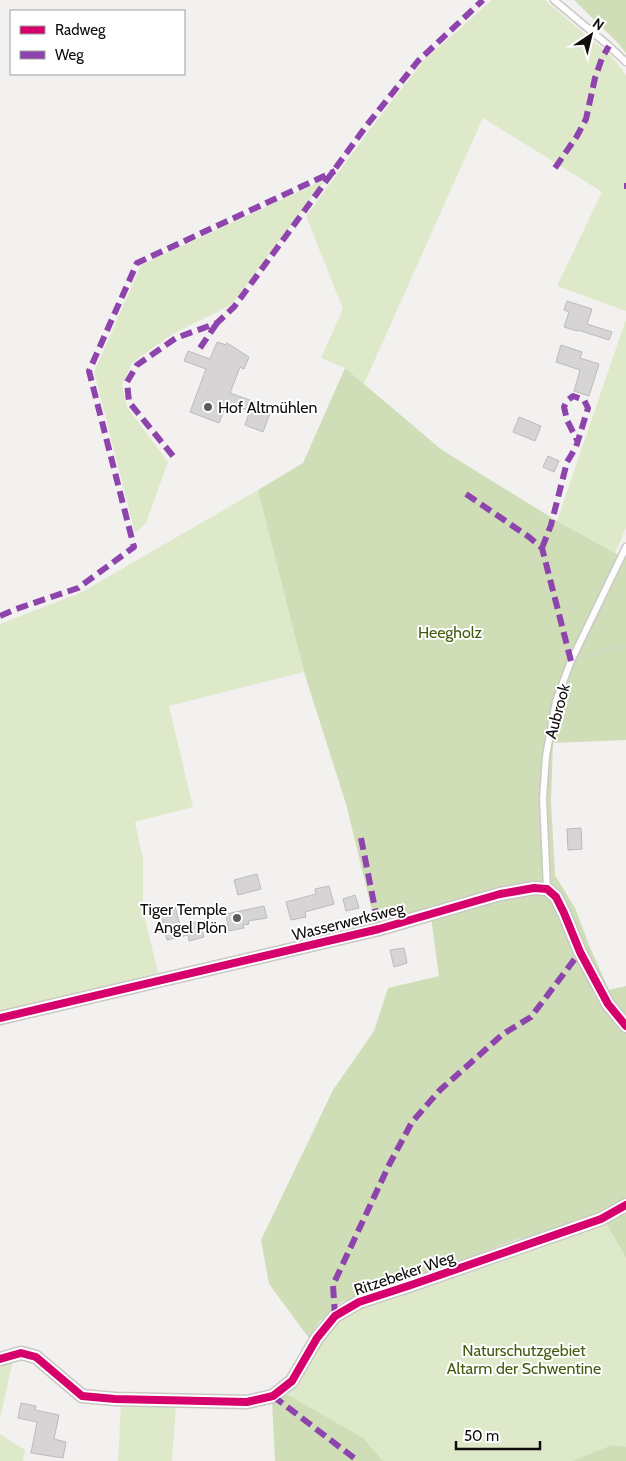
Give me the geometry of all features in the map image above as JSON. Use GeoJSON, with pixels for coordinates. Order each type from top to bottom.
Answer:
{"type":"FeatureCollection","features":[{"type":"Feature","properties":{"kind":"street","name":"Wasserwerksweg"},"geometry":{"type":"LineString","coordinates":[[0,1018],[379,929],[500,894],[534,888],[546,889]]}},
{"type":"Feature","properties":{"kind":"street"},"geometry":{"type":"LineString","coordinates":[[546,889],[556,898],[560,905],[580,952],[608,1004],[626,1026]]}},
{"type":"Feature","properties":{"kind":"street","name":"Ritzebeker Weg"},"geometry":{"type":"LineString","coordinates":[[0,1359],[22,1353],[36,1356],[82,1396],[115,1399],[247,1402],[273,1396],[292,1381],[317,1338],[335,1316],[359,1302],[601,1219],[626,1205]]}},
{"type":"Feature","properties":{"kind":"lane"},"geometry":{"type":"LineString","coordinates":[[554,0],[626,62]]}},
{"type":"Feature","properties":{"kind":"lane","name":"Aubrook"},"geometry":{"type":"LineString","coordinates":[[546,889],[543,799],[546,756],[556,702],[571,661],[626,546]]}},
{"type":"Feature","properties":{"kind":"path"},"geometry":{"type":"LineString","coordinates":[[571,661],[626,645]]}},
{"type":"Feature","properties":{"kind":"green space"},"geometry":{"type":"Polygon","coordinates":[[[492,0],[545,0],[612,57],[626,75],[626,311],[557,286],[602,192],[483,118],[364,384],[345,368],[321,358],[343,309],[306,216],[423,61],[492,0]]]}},
{"type":"Feature","properties":{"kind":"green space"},"geometry":{"type":"Polygon","coordinates":[[[574,0],[626,0],[626,53],[618,43],[574,0]]]}},
{"type":"Feature","properties":{"kind":"green space"},"geometry":{"type":"Polygon","coordinates":[[[326,179],[231,305],[171,335],[132,363],[122,385],[127,407],[168,462],[146,523],[135,533],[94,372],[141,265],[326,179]]]}},
{"type":"Feature","properties":{"kind":"green space"},"geometry":{"type":"Polygon","coordinates":[[[626,319],[626,528],[615,553],[557,521],[626,319]]]}},
{"type":"Feature","properties":{"kind":"green space","name":"Heegholz"},"geometry":{"type":"Polygon","coordinates":[[[345,368],[442,450],[557,521],[626,559],[626,740],[553,743],[551,801],[555,875],[575,908],[609,990],[626,986],[626,1258],[605,1221],[600,1217],[515,1240],[398,1284],[342,1302],[319,1322],[309,1338],[269,1284],[261,1240],[333,1090],[374,1031],[388,988],[439,976],[430,910],[375,923],[346,804],[304,672],[258,490],[303,463],[345,368]]]}},
{"type":"Feature","properties":{"kind":"green space"},"geometry":{"type":"Polygon","coordinates":[[[258,490],[304,672],[169,706],[193,807],[135,822],[143,859],[143,910],[158,973],[0,1012],[0,624],[82,592],[258,490]]]}},
{"type":"Feature","properties":{"kind":"green space","name":"Naturschutzgebiet Altarm der Schwentine"},"geometry":{"type":"Polygon","coordinates":[[[605,1221],[626,1258],[626,1461],[374,1461],[288,1395],[340,1315],[605,1221]]]}},
{"type":"Feature","properties":{"kind":"green space"},"geometry":{"type":"Polygon","coordinates":[[[13,1361],[0,1418],[0,1365],[13,1361]]]}},
{"type":"Feature","properties":{"kind":"green space"},"geometry":{"type":"Polygon","coordinates":[[[288,1395],[363,1438],[383,1461],[275,1461],[272,1400],[288,1395]]]}},
{"type":"Feature","properties":{"kind":"green space"},"geometry":{"type":"Polygon","coordinates":[[[121,1404],[176,1405],[172,1461],[118,1461],[121,1404]]]}},
{"type":"Feature","properties":{"kind":"green space"},"geometry":{"type":"Polygon","coordinates":[[[0,1434],[25,1450],[23,1461],[0,1461],[0,1434]]]}},
{"type":"Feature","properties":{"kind":"green space"},"geometry":{"type":"Polygon","coordinates":[[[612,1445],[626,1447],[626,1461],[572,1461],[612,1445]]]}},
{"type":"Feature","properties":{"kind":"building"},"geometry":{"type":"Polygon","coordinates":[[[567,301],[592,309],[587,324],[612,332],[609,340],[564,327],[569,312],[564,310],[567,301]]]}},
{"type":"Feature","properties":{"kind":"building"},"geometry":{"type":"Polygon","coordinates":[[[217,342],[226,345],[227,343],[249,357],[244,369],[240,367],[230,393],[272,408],[263,432],[245,425],[250,411],[227,402],[219,423],[190,412],[206,369],[184,361],[188,351],[210,359],[217,342]]]}},
{"type":"Feature","properties":{"kind":"building"},"geometry":{"type":"Polygon","coordinates":[[[561,345],[582,352],[580,358],[599,364],[589,396],[574,391],[580,370],[556,362],[561,345]]]}},
{"type":"Feature","properties":{"kind":"building"},"geometry":{"type":"Polygon","coordinates":[[[519,417],[541,426],[535,441],[513,432],[519,417]]]}},
{"type":"Feature","properties":{"kind":"building"},"geometry":{"type":"Polygon","coordinates":[[[548,456],[559,461],[554,472],[543,467],[548,456]]]}},
{"type":"Feature","properties":{"kind":"building"},"geometry":{"type":"Polygon","coordinates":[[[581,828],[582,849],[568,850],[567,829],[581,828]]]}},
{"type":"Feature","properties":{"kind":"building"},"geometry":{"type":"Polygon","coordinates":[[[257,874],[261,889],[238,895],[234,880],[257,874]]]}},
{"type":"Feature","properties":{"kind":"building"},"geometry":{"type":"Polygon","coordinates":[[[329,886],[334,904],[305,912],[306,917],[291,920],[286,902],[316,894],[315,889],[329,886]]]}},
{"type":"Feature","properties":{"kind":"building"},"geometry":{"type":"Polygon","coordinates":[[[355,895],[359,908],[346,911],[343,899],[355,895]]]}},
{"type":"Feature","properties":{"kind":"building"},"geometry":{"type":"Polygon","coordinates":[[[175,906],[180,926],[200,921],[204,937],[189,941],[188,935],[167,940],[160,910],[175,906]]]}},
{"type":"Feature","properties":{"kind":"building","name":"Tiger Temple Angel Plön"},"geometry":{"type":"Polygon","coordinates":[[[264,906],[267,918],[248,921],[249,924],[243,925],[244,928],[229,931],[226,914],[264,906]]]}},
{"type":"Feature","properties":{"kind":"building"},"geometry":{"type":"Polygon","coordinates":[[[404,948],[407,963],[394,967],[390,950],[404,948]]]}},
{"type":"Feature","properties":{"kind":"building"},"geometry":{"type":"Polygon","coordinates":[[[21,1403],[36,1406],[35,1410],[59,1415],[54,1439],[66,1442],[63,1458],[31,1453],[37,1422],[18,1418],[21,1403]]]}},
{"type":"Feature","properties":{"kind":"marked path"},"geometry":{"type":"LineString","coordinates":[[173,456],[129,402],[127,382],[137,365],[176,338],[217,323],[234,307],[367,125],[418,61],[483,0]]}},
{"type":"Feature","properties":{"kind":"marked path"},"geometry":{"type":"LineString","coordinates":[[555,168],[586,119],[595,78],[602,58],[609,46]]}},
{"type":"Feature","properties":{"kind":"marked path"},"geometry":{"type":"LineString","coordinates":[[0,616],[78,588],[134,547],[89,371],[137,263],[335,171]]}},
{"type":"Feature","properties":{"kind":"marked path"},"geometry":{"type":"LineString","coordinates":[[200,348],[217,323]]}},
{"type":"Feature","properties":{"kind":"marked path"},"geometry":{"type":"LineString","coordinates":[[542,548],[551,525],[567,462],[576,447],[588,408],[584,400],[573,396],[564,407],[567,420],[578,442]]}},
{"type":"Feature","properties":{"kind":"marked path"},"geometry":{"type":"LineString","coordinates":[[466,494],[542,548],[571,661]]}},
{"type":"Feature","properties":{"kind":"marked path"},"geometry":{"type":"LineString","coordinates":[[361,838],[379,929]]}},
{"type":"Feature","properties":{"kind":"marked path"},"geometry":{"type":"LineString","coordinates":[[335,1316],[333,1285],[389,1165],[412,1122],[440,1090],[503,1034],[531,1017],[580,952]]}},
{"type":"Feature","properties":{"kind":"marked path"},"geometry":{"type":"LineString","coordinates":[[273,1396],[358,1461]]}},
{"type":"Feature","properties":{"kind":"cycle path"},"geometry":{"type":"LineString","coordinates":[[0,1018],[379,929],[500,894],[534,888],[547,889],[556,897],[580,952],[608,1004],[626,1026]]}},
{"type":"Feature","properties":{"kind":"cycle path"},"geometry":{"type":"LineString","coordinates":[[0,1359],[21,1353],[36,1357],[82,1396],[115,1399],[247,1402],[273,1396],[292,1381],[317,1338],[335,1316],[359,1302],[601,1219],[626,1205]]}},
{"type":"Feature","properties":{"kind":"place","name":"Hof Altmühlen"},"geometry":{"type":"Point","coordinates":[208,407]}},
{"type":"Feature","properties":{"kind":"place","name":"Tiger Temple Angel Plön"},"geometry":{"type":"Point","coordinates":[237,918]}}]}
